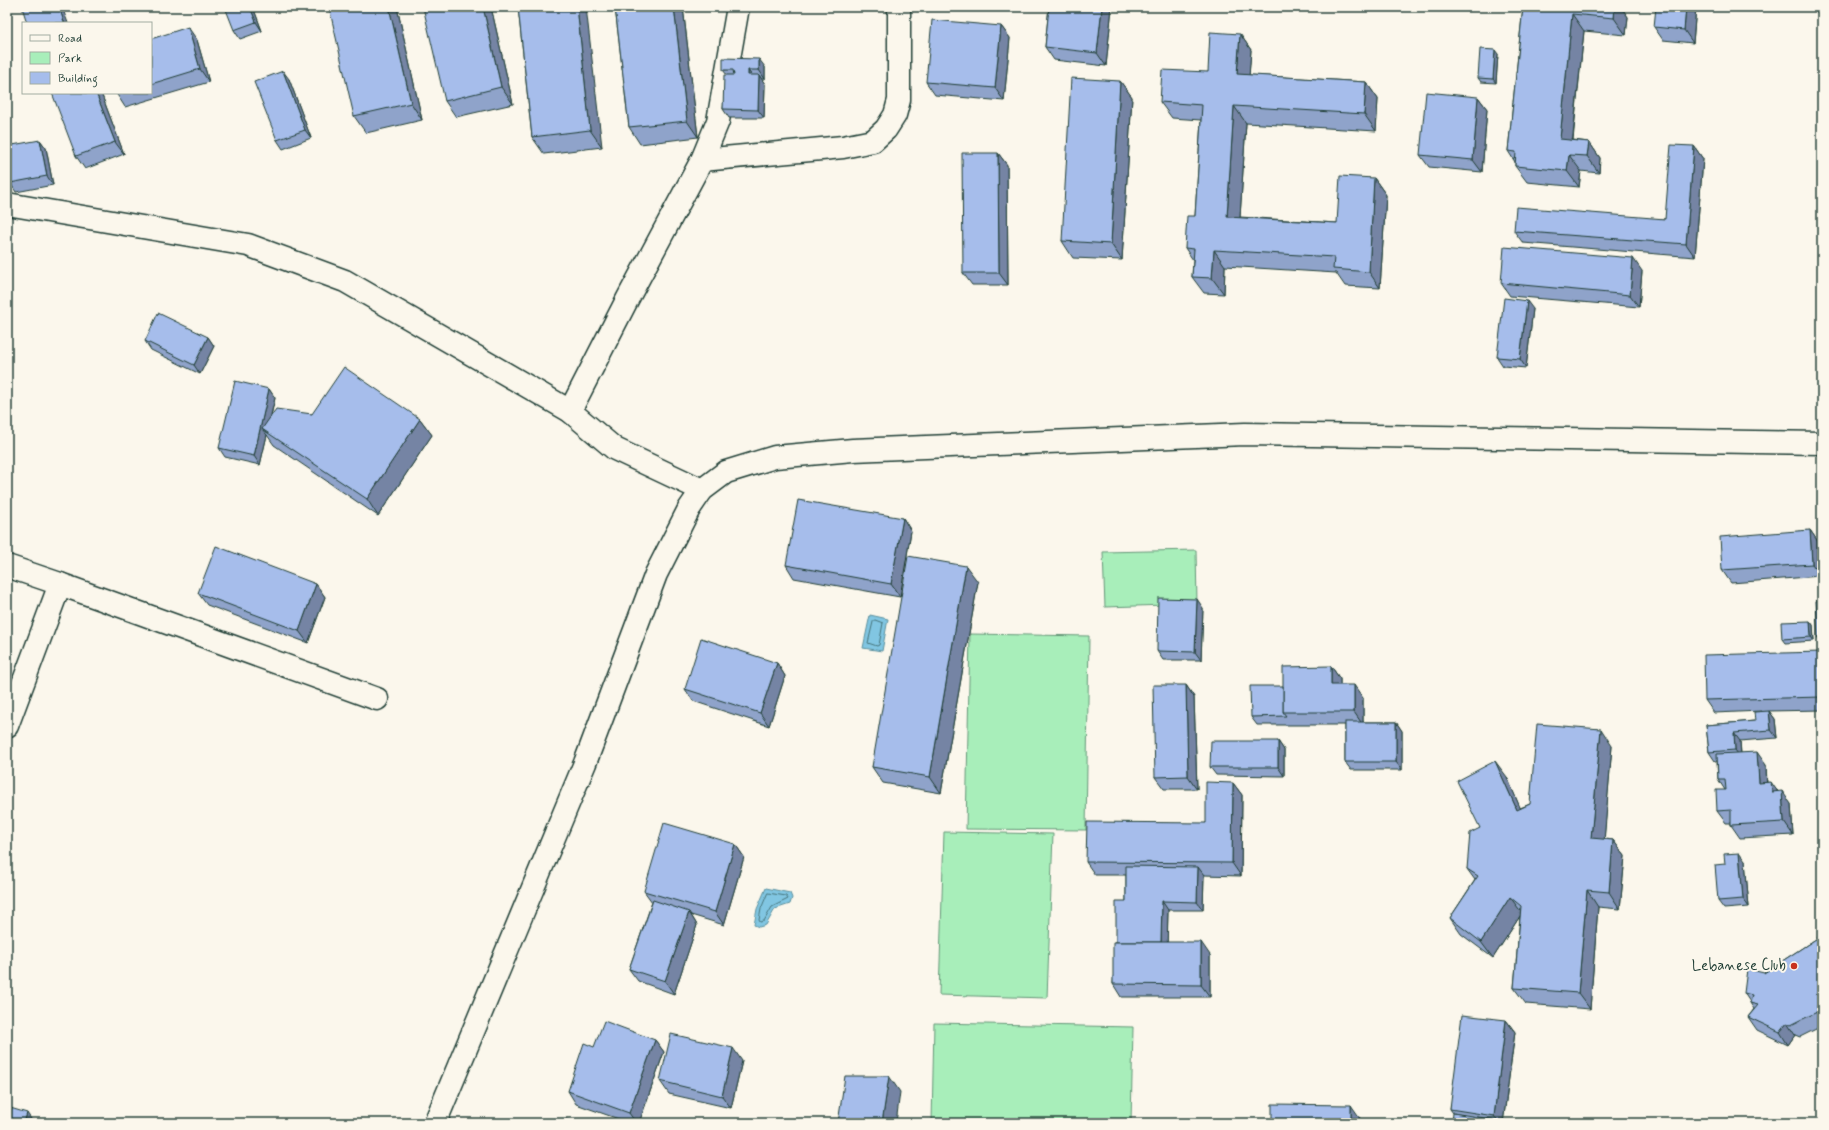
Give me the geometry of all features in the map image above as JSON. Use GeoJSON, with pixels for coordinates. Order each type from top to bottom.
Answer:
{"type":"FeatureCollection","features":[{"type":"Feature","properties":{"kind":"street"},"geometry":{"type":"LineString","coordinates":[[570,411],[702,160],[718,121],[738,7]]}},
{"type":"Feature","properties":{"kind":"street"},"geometry":{"type":"LineString","coordinates":[[702,160],[843,147],[873,141],[886,129],[895,115],[899,100],[899,7]]}},
{"type":"Feature","properties":{"kind":"street"},"geometry":{"type":"LineString","coordinates":[[7,204],[248,244],[345,281],[570,411],[615,449],[702,490]]}},
{"type":"Feature","properties":{"kind":"street"},"geometry":{"type":"LineString","coordinates":[[435,1123],[585,763],[656,574],[689,510],[702,490],[726,472],[775,457],[868,450],[1245,434],[1822,443]]}},
{"type":"Feature","properties":{"kind":"street"},"geometry":{"type":"LineString","coordinates":[[7,566],[377,700]]}},
{"type":"Feature","properties":{"kind":"street"},"geometry":{"type":"LineString","coordinates":[[7,726],[60,584]]}},
{"type":"Feature","properties":{"kind":"green space"},"geometry":{"type":"Polygon","coordinates":[[[1196,550],[1197,604],[1105,607],[1103,552],[1196,550]]]}},
{"type":"Feature","properties":{"kind":"green space"},"geometry":{"type":"Polygon","coordinates":[[[970,634],[1089,636],[1086,830],[966,829],[970,634]]]}},
{"type":"Feature","properties":{"kind":"green space"},"geometry":{"type":"Polygon","coordinates":[[[944,832],[1053,834],[1047,998],[939,995],[944,832]]]}},
{"type":"Feature","properties":{"kind":"green space"},"geometry":{"type":"Polygon","coordinates":[[[934,1023],[1133,1027],[1131,1123],[932,1123],[934,1023]]]}},
{"type":"Feature","properties":{"kind":"water"},"geometry":{"type":"Polygon","coordinates":[[[870,615],[888,619],[882,651],[863,648],[870,615]]]}},
{"type":"Feature","properties":{"kind":"water"},"geometry":{"type":"Polygon","coordinates":[[[766,888],[790,893],[792,898],[790,904],[775,909],[766,925],[759,927],[754,925],[757,909],[766,888]]]}},
{"type":"Feature","properties":{"kind":"building"},"geometry":{"type":"Polygon","coordinates":[[[22,7],[59,7],[64,22],[27,22],[22,7]]]}},
{"type":"Feature","properties":{"kind":"building"},"geometry":{"type":"Polygon","coordinates":[[[225,7],[250,7],[256,22],[234,30],[225,7]]]}},
{"type":"Feature","properties":{"kind":"building"},"geometry":{"type":"Polygon","coordinates":[[[329,7],[389,7],[411,103],[354,116],[329,7]]]}},
{"type":"Feature","properties":{"kind":"building"},"geometry":{"type":"Polygon","coordinates":[[[423,7],[483,7],[501,87],[445,101],[423,7]]]}},
{"type":"Feature","properties":{"kind":"building"},"geometry":{"type":"Polygon","coordinates":[[[518,7],[577,7],[590,130],[532,137],[518,7]]]}},
{"type":"Feature","properties":{"kind":"building"},"geometry":{"type":"Polygon","coordinates":[[[615,7],[674,7],[687,121],[629,127],[615,7]]]}},
{"type":"Feature","properties":{"kind":"building"},"geometry":{"type":"Polygon","coordinates":[[[1049,7],[1102,7],[1097,53],[1045,47],[1049,7]]]}},
{"type":"Feature","properties":{"kind":"building"},"geometry":{"type":"Polygon","coordinates":[[[1523,7],[1615,7],[1614,18],[1572,14],[1560,139],[1589,142],[1587,156],[1569,155],[1567,171],[1515,166],[1516,152],[1508,151],[1523,7]]]}},
{"type":"Feature","properties":{"kind":"building"},"geometry":{"type":"Polygon","coordinates":[[[1656,7],[1686,7],[1684,30],[1654,27],[1656,7]]]}},
{"type":"Feature","properties":{"kind":"building"},"geometry":{"type":"Polygon","coordinates":[[[932,20],[1001,26],[995,88],[926,82],[932,20]]]}},
{"type":"Feature","properties":{"kind":"building"},"geometry":{"type":"Polygon","coordinates":[[[188,27],[200,69],[152,84],[152,39],[188,27]]]}},
{"type":"Feature","properties":{"kind":"building"},"geometry":{"type":"Polygon","coordinates":[[[1210,32],[1240,34],[1237,74],[1366,82],[1364,114],[1234,106],[1227,217],[1337,223],[1340,176],[1374,178],[1369,272],[1333,269],[1334,257],[1214,250],[1212,278],[1192,277],[1194,249],[1185,248],[1187,216],[1195,216],[1202,105],[1160,102],[1162,70],[1208,72],[1210,32]]]}},
{"type":"Feature","properties":{"kind":"building"},"geometry":{"type":"Polygon","coordinates":[[[1480,49],[1495,50],[1493,79],[1478,78],[1480,49]]]}},
{"type":"Feature","properties":{"kind":"building"},"geometry":{"type":"Polygon","coordinates":[[[723,58],[759,59],[759,70],[748,70],[748,75],[759,75],[758,110],[723,109],[724,75],[734,75],[733,70],[723,70],[723,58]]]}},
{"type":"Feature","properties":{"kind":"building"},"geometry":{"type":"Polygon","coordinates":[[[283,71],[305,130],[277,140],[254,82],[283,71]]]}},
{"type":"Feature","properties":{"kind":"building"},"geometry":{"type":"Polygon","coordinates":[[[1071,78],[1120,81],[1111,244],[1062,241],[1071,78]]]}},
{"type":"Feature","properties":{"kind":"building"},"geometry":{"type":"Polygon","coordinates":[[[1426,92],[1478,97],[1473,160],[1420,155],[1426,92]]]}},
{"type":"Feature","properties":{"kind":"building"},"geometry":{"type":"Polygon","coordinates":[[[52,94],[96,94],[115,142],[76,156],[52,94]]]}},
{"type":"Feature","properties":{"kind":"building"},"geometry":{"type":"Polygon","coordinates":[[[40,140],[47,176],[10,183],[7,167],[7,146],[40,140]]]}},
{"type":"Feature","properties":{"kind":"building"},"geometry":{"type":"Polygon","coordinates":[[[1671,145],[1694,146],[1686,244],[1514,231],[1516,207],[1665,219],[1671,145]]]}},
{"type":"Feature","properties":{"kind":"building"},"geometry":{"type":"Polygon","coordinates":[[[962,153],[998,153],[999,273],[963,273],[962,153]]]}},
{"type":"Feature","properties":{"kind":"building"},"geometry":{"type":"Polygon","coordinates":[[[1504,247],[1633,258],[1630,295],[1501,283],[1504,247]]]}},
{"type":"Feature","properties":{"kind":"building"},"geometry":{"type":"Polygon","coordinates":[[[1504,298],[1527,301],[1520,359],[1497,357],[1504,298]]]}},
{"type":"Feature","properties":{"kind":"building"},"geometry":{"type":"Polygon","coordinates":[[[158,313],[208,337],[194,365],[145,341],[158,313]]]}},
{"type":"Feature","properties":{"kind":"building"},"geometry":{"type":"Polygon","coordinates":[[[344,367],[420,419],[367,499],[262,429],[276,409],[312,414],[344,367]]]}},
{"type":"Feature","properties":{"kind":"building"},"geometry":{"type":"Polygon","coordinates":[[[235,381],[269,389],[254,456],[219,448],[235,381]]]}},
{"type":"Feature","properties":{"kind":"building"},"geometry":{"type":"Polygon","coordinates":[[[798,500],[903,518],[891,584],[786,565],[798,500]]]}},
{"type":"Feature","properties":{"kind":"building"},"geometry":{"type":"Polygon","coordinates":[[[1810,530],[1812,564],[1722,570],[1720,537],[1810,530]]]}},
{"type":"Feature","properties":{"kind":"building"},"geometry":{"type":"Polygon","coordinates":[[[216,546],[316,584],[299,631],[198,593],[216,546]]]}},
{"type":"Feature","properties":{"kind":"building"},"geometry":{"type":"Polygon","coordinates":[[[908,556],[966,566],[930,777],[872,767],[908,556]]]}},
{"type":"Feature","properties":{"kind":"building"},"geometry":{"type":"Polygon","coordinates":[[[1158,598],[1197,599],[1195,652],[1157,651],[1158,598]]]}},
{"type":"Feature","properties":{"kind":"building"},"geometry":{"type":"Polygon","coordinates":[[[1822,600],[1822,639],[1818,639],[1816,601],[1822,600]]]}},
{"type":"Feature","properties":{"kind":"building"},"geometry":{"type":"Polygon","coordinates":[[[1810,621],[1811,637],[1782,639],[1781,622],[1810,621]]]}},
{"type":"Feature","properties":{"kind":"building"},"geometry":{"type":"Polygon","coordinates":[[[701,638],[777,663],[760,713],[685,689],[701,638]]]}},
{"type":"Feature","properties":{"kind":"building"},"geometry":{"type":"Polygon","coordinates":[[[1822,652],[1822,697],[1705,700],[1704,655],[1822,652]]]}},
{"type":"Feature","properties":{"kind":"building"},"geometry":{"type":"Polygon","coordinates":[[[1331,666],[1331,685],[1354,685],[1354,712],[1283,712],[1283,667],[1331,666]]]}},
{"type":"Feature","properties":{"kind":"building"},"geometry":{"type":"Polygon","coordinates":[[[1153,685],[1186,685],[1188,776],[1155,777],[1153,685]]]}},
{"type":"Feature","properties":{"kind":"building"},"geometry":{"type":"Polygon","coordinates":[[[1250,686],[1283,686],[1283,712],[1286,716],[1251,717],[1250,686]]]}},
{"type":"Feature","properties":{"kind":"building"},"geometry":{"type":"Polygon","coordinates":[[[1769,711],[1771,730],[1734,733],[1735,750],[1709,752],[1706,725],[1755,721],[1754,712],[1769,711]]]}},
{"type":"Feature","properties":{"kind":"building"},"geometry":{"type":"Polygon","coordinates":[[[1345,722],[1396,722],[1396,762],[1345,762],[1345,722]]]}},
{"type":"Feature","properties":{"kind":"building"},"geometry":{"type":"Polygon","coordinates":[[[1537,724],[1601,729],[1591,838],[1613,840],[1609,892],[1587,890],[1578,993],[1514,988],[1521,906],[1510,897],[1481,942],[1450,918],[1478,876],[1467,869],[1470,833],[1480,828],[1457,781],[1495,761],[1517,810],[1530,804],[1537,724]]]}},
{"type":"Feature","properties":{"kind":"building"},"geometry":{"type":"Polygon","coordinates":[[[1211,741],[1278,741],[1278,767],[1210,767],[1211,741]]]}},
{"type":"Feature","properties":{"kind":"building"},"geometry":{"type":"Polygon","coordinates":[[[1757,752],[1759,783],[1771,782],[1772,792],[1782,791],[1784,822],[1731,825],[1731,810],[1717,811],[1716,790],[1726,790],[1725,779],[1718,779],[1717,754],[1757,752]]]}},
{"type":"Feature","properties":{"kind":"building"},"geometry":{"type":"Polygon","coordinates":[[[1206,782],[1233,783],[1232,863],[1086,862],[1087,822],[1206,823],[1206,782]]]}},
{"type":"Feature","properties":{"kind":"building"},"geometry":{"type":"Polygon","coordinates":[[[664,823],[735,844],[715,912],[644,891],[664,823]]]}},
{"type":"Feature","properties":{"kind":"building"},"geometry":{"type":"Polygon","coordinates":[[[1739,853],[1743,899],[1718,901],[1715,865],[1725,864],[1724,854],[1739,853]]]}},
{"type":"Feature","properties":{"kind":"building"},"geometry":{"type":"Polygon","coordinates":[[[1126,866],[1198,867],[1197,902],[1162,901],[1161,942],[1116,942],[1116,901],[1126,901],[1126,866]]]}},
{"type":"Feature","properties":{"kind":"building"},"geometry":{"type":"Polygon","coordinates":[[[653,900],[689,912],[665,981],[629,969],[653,900]]]}},
{"type":"Feature","properties":{"kind":"building"},"geometry":{"type":"Polygon","coordinates":[[[1822,935],[1822,978],[1819,980],[1817,1012],[1791,1025],[1787,1023],[1780,1032],[1748,1017],[1758,1005],[1750,1003],[1752,995],[1744,993],[1747,969],[1764,973],[1822,935]]]}},
{"type":"Feature","properties":{"kind":"building"},"geometry":{"type":"Polygon","coordinates":[[[1113,942],[1201,942],[1201,985],[1113,984],[1113,942]]]}},
{"type":"Feature","properties":{"kind":"building"},"geometry":{"type":"Polygon","coordinates":[[[1462,1015],[1506,1020],[1494,1116],[1450,1109],[1462,1015]]]}},
{"type":"Feature","properties":{"kind":"building"},"geometry":{"type":"Polygon","coordinates":[[[604,1021],[655,1040],[629,1113],[568,1091],[584,1043],[594,1047],[604,1021]]]}},
{"type":"Feature","properties":{"kind":"building"},"geometry":{"type":"Polygon","coordinates":[[[671,1034],[733,1048],[722,1096],[660,1081],[671,1034]]]}},
{"type":"Feature","properties":{"kind":"building"},"geometry":{"type":"Polygon","coordinates":[[[845,1076],[889,1076],[882,1123],[838,1123],[845,1076]]]}},
{"type":"Feature","properties":{"kind":"building"},"geometry":{"type":"Polygon","coordinates":[[[1272,1104],[1351,1105],[1351,1123],[1272,1123],[1272,1104]]]}},
{"type":"Feature","properties":{"kind":"building"},"geometry":{"type":"Polygon","coordinates":[[[7,1107],[27,1113],[24,1123],[7,1123],[7,1107]]]}},
{"type":"Feature","properties":{"kind":"building"},"geometry":{"type":"Polygon","coordinates":[[[1453,1113],[1497,1120],[1496,1123],[1452,1123],[1453,1113]]]}},
{"type":"Feature","properties":{"kind":"building"},"geometry":{"type":"Polygon","coordinates":[[[566,1119],[578,1123],[564,1123],[566,1119]]]}},
{"type":"Feature","properties":{"kind":"place","name":"Lebanese Club"},"geometry":{"type":"Point","coordinates":[1794,966]}}]}
